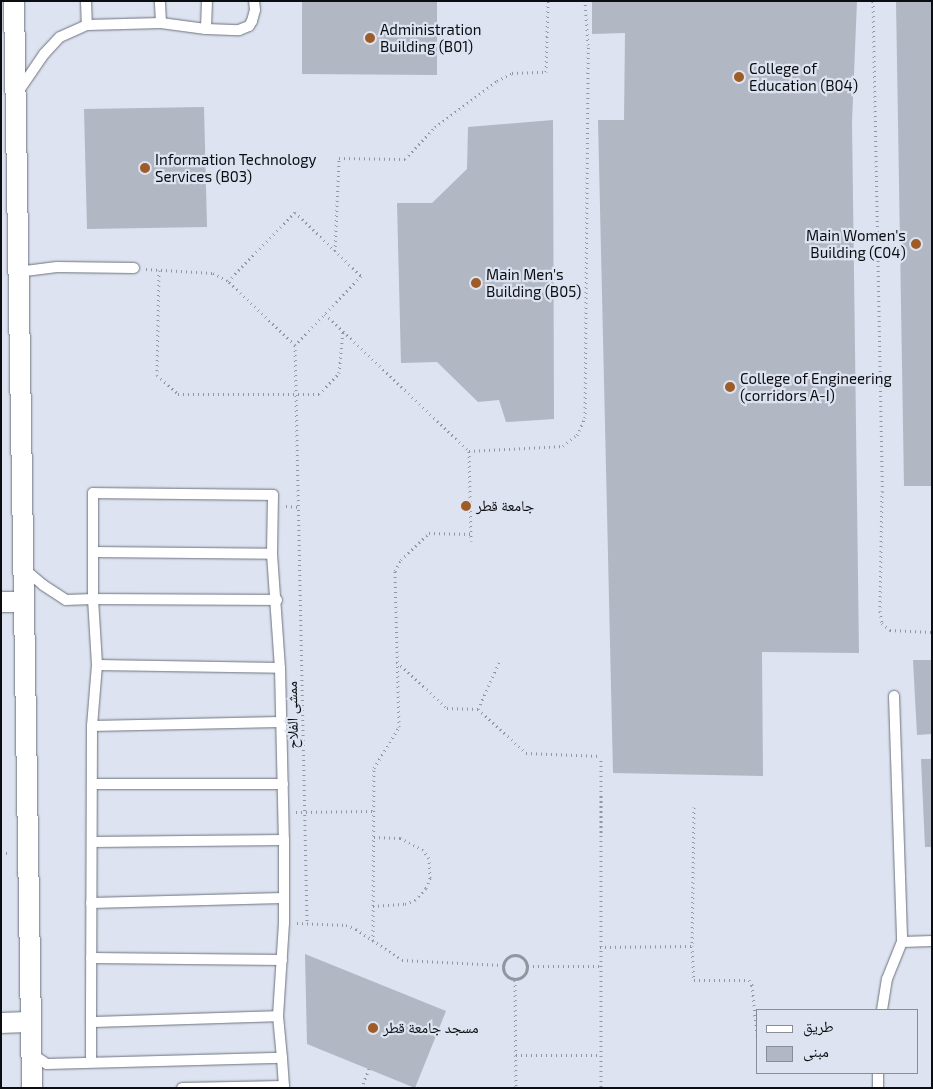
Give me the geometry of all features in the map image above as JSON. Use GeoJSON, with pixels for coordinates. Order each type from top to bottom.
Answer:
{"type":"FeatureCollection","features":[{"type":"Feature","properties":{"kind":"street"},"geometry":{"type":"LineString","coordinates":[[14,1],[16,95],[9,272],[24,602],[32,1088]]}},
{"type":"Feature","properties":{"kind":"street"},"geometry":{"type":"LineString","coordinates":[[1,602],[24,602]]}},
{"type":"Feature","properties":{"kind":"street"},"geometry":{"type":"LineString","coordinates":[[1,1023],[31,1022]]}},
{"type":"Feature","properties":{"kind":"lane"},"geometry":{"type":"LineString","coordinates":[[86,1],[87,25]]}},
{"type":"Feature","properties":{"kind":"lane"},"geometry":{"type":"LineString","coordinates":[[160,1],[161,23]]}},
{"type":"Feature","properties":{"kind":"lane"},"geometry":{"type":"LineString","coordinates":[[206,29],[207,1]]}},
{"type":"Feature","properties":{"kind":"lane"},"geometry":{"type":"LineString","coordinates":[[16,95],[44,54],[60,37],[87,25],[161,23],[206,29],[239,30],[249,26],[255,10],[254,1]]}},
{"type":"Feature","properties":{"kind":"lane"},"geometry":{"type":"LineString","coordinates":[[9,272],[57,267],[134,268]]}},
{"type":"Feature","properties":{"kind":"lane"},"geometry":{"type":"LineString","coordinates":[[91,1062],[92,726],[97,665],[93,599],[93,493],[273,495],[272,554],[277,600],[280,668],[284,840],[284,923],[278,1016],[284,1086],[182,1088]]}},
{"type":"Feature","properties":{"kind":"lane"},"geometry":{"type":"LineString","coordinates":[[93,552],[272,554]]}},
{"type":"Feature","properties":{"kind":"lane"},"geometry":{"type":"LineString","coordinates":[[22,567],[43,585],[66,600],[277,600]]}},
{"type":"Feature","properties":{"kind":"lane"},"geometry":{"type":"LineString","coordinates":[[97,665],[280,668]]}},
{"type":"Feature","properties":{"kind":"lane"},"geometry":{"type":"LineString","coordinates":[[882,1009],[887,979],[902,942],[894,696]]}},
{"type":"Feature","properties":{"kind":"lane"},"geometry":{"type":"LineString","coordinates":[[92,726],[280,722]]}},
{"type":"Feature","properties":{"kind":"lane"},"geometry":{"type":"LineString","coordinates":[[92,784],[283,784]]}},
{"type":"Feature","properties":{"kind":"lane"},"geometry":{"type":"LineString","coordinates":[[92,842],[284,840]]}},
{"type":"Feature","properties":{"kind":"lane"},"geometry":{"type":"LineString","coordinates":[[91,903],[283,898]]}},
{"type":"Feature","properties":{"kind":"lane"},"geometry":{"type":"LineString","coordinates":[[902,942],[932,941]]}},
{"type":"Feature","properties":{"kind":"lane"},"geometry":{"type":"LineString","coordinates":[[91,958],[282,960]]}},
{"type":"Feature","properties":{"kind":"lane"},"geometry":{"type":"LineString","coordinates":[[91,1022],[278,1016]]}},
{"type":"Feature","properties":{"kind":"lane"},"geometry":{"type":"LineString","coordinates":[[31,1053],[47,1064],[282,1058]]}},
{"type":"Feature","properties":{"kind":"lane"},"geometry":{"type":"LineString","coordinates":[[878,1074],[878,1088]]}},
{"type":"Feature","properties":{"kind":"path"},"geometry":{"type":"LineString","coordinates":[[335,251],[339,158],[405,158],[435,127],[497,81],[512,72],[546,72],[548,1]]}},
{"type":"Feature","properties":{"kind":"path"},"geometry":{"type":"LineString","coordinates":[[469,451],[563,446],[577,435],[585,418],[588,45],[584,1]]}},
{"type":"Feature","properties":{"kind":"path"},"geometry":{"type":"LineString","coordinates":[[873,1],[882,491],[880,611],[882,623],[890,630],[932,632]]}},
{"type":"Feature","properties":{"kind":"path"},"geometry":{"type":"LineString","coordinates":[[134,268],[213,273],[228,281],[295,345],[361,276],[295,212],[228,281]]}},
{"type":"Feature","properties":{"kind":"path"},"geometry":{"type":"LineString","coordinates":[[159,270],[157,375],[178,394],[319,394],[339,373],[343,331]]}},
{"type":"Feature","properties":{"kind":"path"},"geometry":{"type":"LineString","coordinates":[[325,314],[469,451],[471,541]]}},
{"type":"Feature","properties":{"kind":"path","name":"ممشى الفلاح"},"geometry":{"type":"LineString","coordinates":[[295,345],[298,507],[300,508],[307,924]]}},
{"type":"Feature","properties":{"kind":"path"},"geometry":{"type":"LineString","coordinates":[[373,941],[374,768],[399,727],[395,571],[401,560],[429,533],[470,534]]}},
{"type":"Feature","properties":{"kind":"path"},"geometry":{"type":"LineString","coordinates":[[478,709],[500,660]]}},
{"type":"Feature","properties":{"kind":"path"},"geometry":{"type":"LineString","coordinates":[[396,662],[447,708],[478,709],[526,753],[600,756],[601,1088]]}},
{"type":"Feature","properties":{"kind":"path"},"geometry":{"type":"LineString","coordinates":[[694,807],[692,946],[694,980],[749,980],[752,985],[756,1024]]}},
{"type":"Feature","properties":{"kind":"path"},"geometry":{"type":"LineString","coordinates":[[283,813],[374,811]]}},
{"type":"Feature","properties":{"kind":"path"},"geometry":{"type":"LineString","coordinates":[[373,906],[405,904],[415,900],[426,888],[430,878],[429,858],[423,850],[400,838],[374,837]]}},
{"type":"Feature","properties":{"kind":"path"},"geometry":{"type":"LineString","coordinates":[[284,923],[346,925],[356,929],[402,960],[502,965]]}},
{"type":"Feature","properties":{"kind":"path"},"geometry":{"type":"LineString","coordinates":[[600,947],[692,946]]}},
{"type":"Feature","properties":{"kind":"path"},"geometry":{"type":"LineString","coordinates":[[512,955],[519,955],[525,959],[528,966],[522,978],[515,980],[508,978],[503,972],[502,965],[512,955]]}},
{"type":"Feature","properties":{"kind":"path"},"geometry":{"type":"LineString","coordinates":[[528,966],[600,966]]}},
{"type":"Feature","properties":{"kind":"path"},"geometry":{"type":"LineString","coordinates":[[515,980],[516,1088]]}},
{"type":"Feature","properties":{"kind":"path"},"geometry":{"type":"LineString","coordinates":[[516,1055],[601,1054]]}},
{"type":"Feature","properties":{"kind":"path"},"geometry":{"type":"LineString","coordinates":[[361,1088],[369,1069]]}},
{"type":"Feature","properties":{"kind":"building","name":"Administration Building (B01)"},"geometry":{"type":"Polygon","coordinates":[[[302,1],[437,1],[437,75],[302,74],[302,1]]]}},
{"type":"Feature","properties":{"kind":"building","name":"College of Engineering (corridors A-I)"},"geometry":{"type":"Polygon","coordinates":[[[592,1],[857,1],[852,122],[859,653],[762,652],[763,776],[613,773],[598,120],[624,120],[625,33],[592,34],[592,1]]]}},
{"type":"Feature","properties":{"kind":"building","name":"Main Women's Building (C04)"},"geometry":{"type":"Polygon","coordinates":[[[896,1],[932,1],[932,486],[904,486],[896,1]]]}},
{"type":"Feature","properties":{"kind":"building","name":"Information Technology Services (B03)"},"geometry":{"type":"Polygon","coordinates":[[[204,107],[207,227],[87,229],[84,109],[204,107]]]}},
{"type":"Feature","properties":{"kind":"building","name":"Main Men's Building (B05)"},"geometry":{"type":"Polygon","coordinates":[[[553,120],[554,419],[506,422],[499,400],[478,402],[437,362],[401,363],[397,203],[432,203],[467,169],[468,127],[553,120]]]}},
{"type":"Feature","properties":{"kind":"building"},"geometry":{"type":"Polygon","coordinates":[[[913,660],[932,660],[932,734],[917,735],[913,660]]]}},
{"type":"Feature","properties":{"kind":"building"},"geometry":{"type":"Polygon","coordinates":[[[921,759],[932,759],[932,847],[925,847],[921,759]]]}},
{"type":"Feature","properties":{"kind":"building","name":"مسجد جامعة قطر"},"geometry":{"type":"Polygon","coordinates":[[[305,954],[446,1011],[415,1088],[307,1044],[305,954]]]}},
{"type":"Feature","properties":{"kind":"place","name":"Administration Building (B01)"},"geometry":{"type":"Point","coordinates":[370,38]}},
{"type":"Feature","properties":{"kind":"place","name":"College of Education (B04)"},"geometry":{"type":"Point","coordinates":[739,77]}},
{"type":"Feature","properties":{"kind":"place","name":"Information Technology Services (B03)"},"geometry":{"type":"Point","coordinates":[145,168]}},
{"type":"Feature","properties":{"kind":"place","name":"Main Women's Building (C04)"},"geometry":{"type":"Point","coordinates":[916,244]}},
{"type":"Feature","properties":{"kind":"place","name":"Main Men's Building (B05)"},"geometry":{"type":"Point","coordinates":[476,283]}},
{"type":"Feature","properties":{"kind":"place","name":"College of Engineering (corridors A-I)"},"geometry":{"type":"Point","coordinates":[730,387]}},
{"type":"Feature","properties":{"kind":"place","name":"جامعة قطر"},"geometry":{"type":"Point","coordinates":[466,506]}},
{"type":"Feature","properties":{"kind":"place","name":"مسجد جامعة قطر"},"geometry":{"type":"Point","coordinates":[373,1028]}}]}
